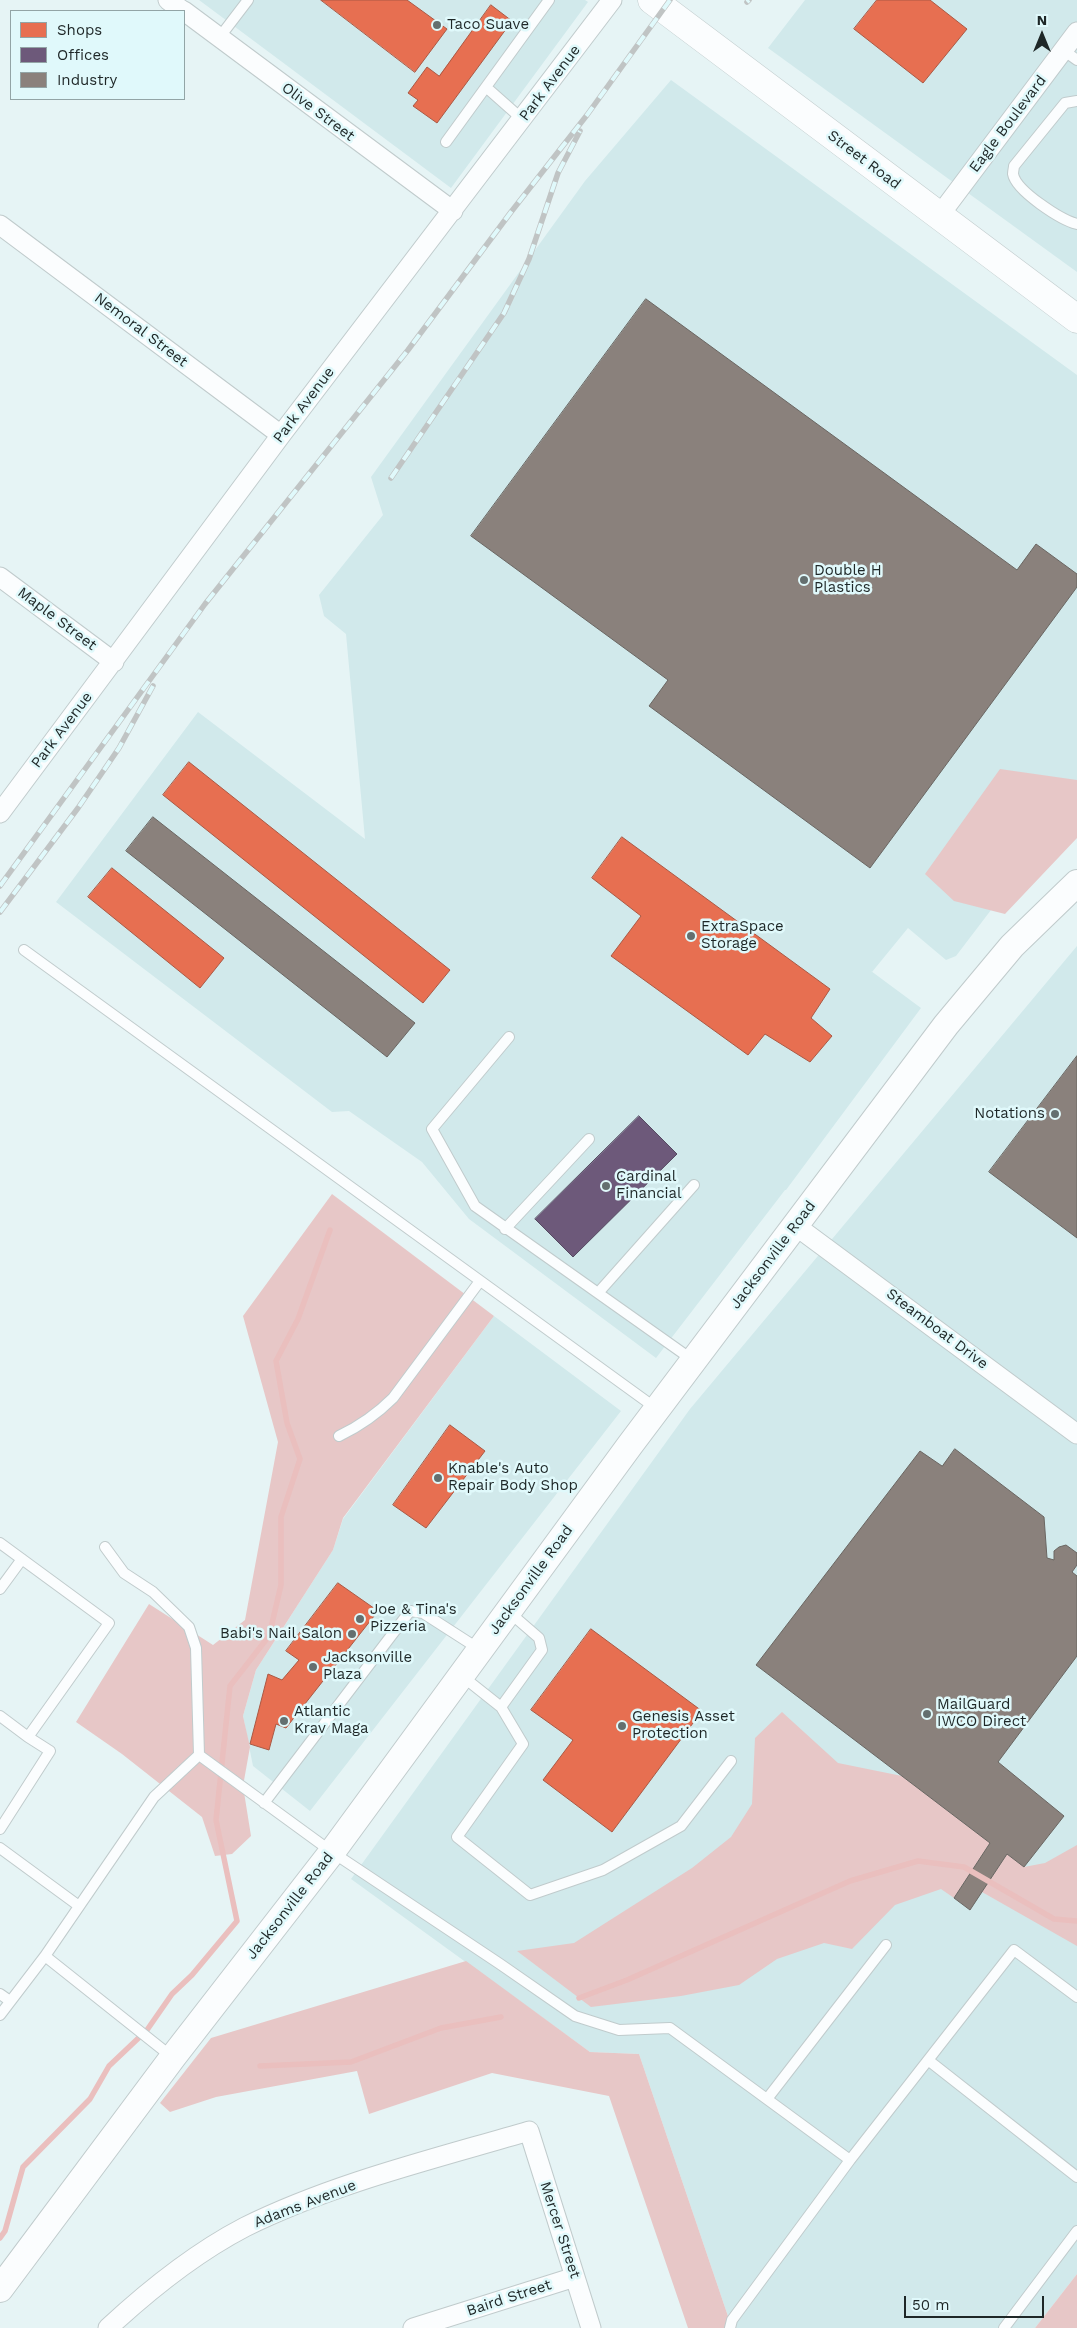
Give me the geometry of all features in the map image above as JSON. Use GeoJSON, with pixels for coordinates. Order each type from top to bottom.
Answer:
{"type":"FeatureCollection","features":[{"type":"Feature","properties":{"kind":"main road","name":"Street Road"},"geometry":{"type":"LineString","coordinates":[[652,0],[1077,319]]}},
{"type":"Feature","properties":{"kind":"main road","name":"Jacksonville Road"},"geometry":{"type":"LineString","coordinates":[[0,2290],[173,2057],[332,1852],[630,1445],[972,993],[1012,946],[1077,884]]}},
{"type":"Feature","properties":{"kind":"street","name":"Olive Street"},"geometry":{"type":"LineString","coordinates":[[168,0],[183,10]]}},
{"type":"Feature","properties":{"kind":"street","name":"Park Avenue"},"geometry":{"type":"LineString","coordinates":[[0,813],[281,435],[612,0]]}},
{"type":"Feature","properties":{"kind":"street","name":"Olive Street"},"geometry":{"type":"LineString","coordinates":[[185,12],[453,211]]}},
{"type":"Feature","properties":{"kind":"street","name":"Eagle Boulevard"},"geometry":{"type":"LineString","coordinates":[[939,216],[1070,55],[1077,32]]}},
{"type":"Feature","properties":{"kind":"street","name":"Nemoral Street"},"geometry":{"type":"LineString","coordinates":[[0,225],[281,435]]}},
{"type":"Feature","properties":{"kind":"street","name":"Maple Street"},"geometry":{"type":"LineString","coordinates":[[0,577],[114,662]]}},
{"type":"Feature","properties":{"kind":"street","name":"Steamboat Drive"},"geometry":{"type":"LineString","coordinates":[[796,1226],[1077,1434]]}},
{"type":"Feature","properties":{"kind":"street","name":"Mercer Street"},"geometry":{"type":"LineString","coordinates":[[529,2131],[591,2328]]}},
{"type":"Feature","properties":{"kind":"street","name":"Adams Avenue"},"geometry":{"type":"LineString","coordinates":[[108,2328],[143,2296],[184,2265],[245,2228],[299,2203],[334,2190],[529,2131]]}},
{"type":"Feature","properties":{"kind":"street","name":"Baird Street"},"geometry":{"type":"LineString","coordinates":[[413,2328],[575,2276]]}},
{"type":"Feature","properties":{"kind":"lane"},"geometry":{"type":"LineString","coordinates":[[219,38],[248,0]]}},
{"type":"Feature","properties":{"kind":"lane"},"geometry":{"type":"LineString","coordinates":[[446,142],[488,88],[549,0]]}},
{"type":"Feature","properties":{"kind":"lane"},"geometry":{"type":"LineString","coordinates":[[488,88],[522,119]]}},
{"type":"Feature","properties":{"kind":"lane"},"geometry":{"type":"LineString","coordinates":[[1077,101],[1065,103],[1014,166],[1013,174],[1019,186],[1041,204],[1064,220],[1077,224]]}},
{"type":"Feature","properties":{"kind":"lane"},"geometry":{"type":"LineString","coordinates":[[24,950],[658,1410]]}},
{"type":"Feature","properties":{"kind":"lane"},"geometry":{"type":"LineString","coordinates":[[509,1037],[432,1129],[475,1206],[694,1361]]}},
{"type":"Feature","properties":{"kind":"lane"},"geometry":{"type":"LineString","coordinates":[[505,1229],[589,1138]]}},
{"type":"Feature","properties":{"kind":"lane"},"geometry":{"type":"LineString","coordinates":[[598,1293],[694,1185]]}},
{"type":"Feature","properties":{"kind":"lane"},"geometry":{"type":"LineString","coordinates":[[339,1436],[362,1425],[377,1414],[393,1398],[480,1281]]}},
{"type":"Feature","properties":{"kind":"lane"},"geometry":{"type":"LineString","coordinates":[[0,1542],[109,1623],[28,1737]]}},
{"type":"Feature","properties":{"kind":"lane"},"geometry":{"type":"LineString","coordinates":[[0,2015],[45,1956],[154,1797],[199,1755],[196,1648],[189,1627],[153,1592],[124,1573],[105,1547]]}},
{"type":"Feature","properties":{"kind":"lane"},"geometry":{"type":"LineString","coordinates":[[0,1589],[22,1559]]}},
{"type":"Feature","properties":{"kind":"lane"},"geometry":{"type":"LineString","coordinates":[[264,1803],[410,1611],[423,1613],[480,1650]]}},
{"type":"Feature","properties":{"kind":"lane"},"geometry":{"type":"LineString","coordinates":[[502,1707],[542,1650],[539,1638],[508,1612]]}},
{"type":"Feature","properties":{"kind":"lane"},"geometry":{"type":"LineString","coordinates":[[462,1675],[502,1707],[523,1744],[457,1837],[530,1895],[603,1870],[681,1826],[731,1762]]}},
{"type":"Feature","properties":{"kind":"lane"},"geometry":{"type":"LineString","coordinates":[[0,1716],[50,1751],[0,1829]]}},
{"type":"Feature","properties":{"kind":"lane"},"geometry":{"type":"LineString","coordinates":[[199,1755],[332,1852],[575,2016],[619,2030],[670,2028],[850,2160]]}},
{"type":"Feature","properties":{"kind":"lane"},"geometry":{"type":"LineString","coordinates":[[0,1848],[79,1906]]}},
{"type":"Feature","properties":{"kind":"lane"},"geometry":{"type":"LineString","coordinates":[[767,2100],[886,1945]]}},
{"type":"Feature","properties":{"kind":"lane"},"geometry":{"type":"LineString","coordinates":[[730,2328],[732,2320],[850,2160],[1014,1950],[1077,1997]]}},
{"type":"Feature","properties":{"kind":"lane"},"geometry":{"type":"LineString","coordinates":[[45,1956],[173,2057]]}},
{"type":"Feature","properties":{"kind":"lane"},"geometry":{"type":"LineString","coordinates":[[0,1994],[10,2001]]}},
{"type":"Feature","properties":{"kind":"lane"},"geometry":{"type":"LineString","coordinates":[[928,2060],[1077,2177]]}},
{"type":"Feature","properties":{"kind":"lane"},"geometry":{"type":"LineString","coordinates":[[1004,2328],[1077,2231]]}},
{"type":"Feature","properties":{"kind":"shaded area"},"geometry":{"type":"Polygon","coordinates":[[[199,0],[585,0],[588,2],[451,188],[199,0]]]}},
{"type":"Feature","properties":{"kind":"shaded area"},"geometry":{"type":"Polygon","coordinates":[[[805,0],[1077,0],[1077,272],[768,48],[805,0]]]}},
{"type":"Feature","properties":{"kind":"shaded area"},"geometry":{"type":"Polygon","coordinates":[[[671,80],[1077,375],[1077,797],[956,956],[946,960],[908,928],[872,972],[921,1008],[786,1190],[656,1358],[469,1219],[422,1162],[349,1111],[332,1112],[56,902],[198,712],[365,839],[346,634],[324,616],[319,595],[383,515],[371,477],[585,181],[671,80]]]}},
{"type":"Feature","properties":{"kind":"shaded area"},"geometry":{"type":"Polygon","coordinates":[[[1000,769],[1077,780],[1077,838],[1005,914],[954,901],[925,874],[1000,769]]]}},
{"type":"Feature","properties":{"kind":"shaded area"},"geometry":{"type":"Polygon","coordinates":[[[1077,946],[1077,2274],[1035,2328],[732,2328],[639,2054],[590,2052],[351,1879],[690,1409],[1077,946]]]}},
{"type":"Feature","properties":{"kind":"shaded area"},"geometry":{"type":"Polygon","coordinates":[[[332,1194],[494,1316],[343,1518],[333,1550],[256,1670],[243,1716],[250,1747],[243,1786],[251,1836],[232,1854],[215,1856],[202,1817],[122,1754],[76,1722],[149,1604],[213,1645],[245,1620],[278,1442],[243,1316],[332,1194]]]}},
{"type":"Feature","properties":{"kind":"shaded area"},"geometry":{"type":"Polygon","coordinates":[[[494,1316],[621,1411],[310,1811],[253,1766],[243,1716],[256,1670],[333,1550],[343,1519],[494,1316]]]}},
{"type":"Feature","properties":{"kind":"shaded area"},"geometry":{"type":"Polygon","coordinates":[[[782,1712],[838,1763],[902,1776],[990,1843],[954,1898],[941,1889],[895,1905],[852,1949],[824,1943],[777,1959],[739,1985],[681,1996],[591,2007],[517,1951],[574,1943],[692,1868],[731,1837],[752,1804],[755,1738],[782,1712]]]}},
{"type":"Feature","properties":{"kind":"shaded area"},"geometry":{"type":"Polygon","coordinates":[[[1077,1845],[1077,1946],[982,1892],[1007,1854],[1024,1867],[1045,1863],[1077,1845]]]}},
{"type":"Feature","properties":{"kind":"shaded area"},"geometry":{"type":"Polygon","coordinates":[[[466,1961],[590,2052],[639,2054],[732,2328],[688,2328],[609,2096],[492,2073],[369,2114],[357,2071],[216,2097],[170,2112],[160,2103],[211,2038],[466,1961]]]}},
{"type":"Feature","properties":{"kind":"shaded area"},"geometry":{"type":"Polygon","coordinates":[[[1077,2274],[1077,2328],[1035,2328],[1077,2274]]]}},
{"type":"Feature","properties":{"kind":"building: Shops"},"geometry":{"type":"Polygon","coordinates":[[[321,0],[407,0],[447,29],[415,72],[321,0]]]}},
{"type":"Feature","properties":{"kind":"building: Shops"},"geometry":{"type":"Polygon","coordinates":[[[877,0],[930,0],[967,29],[923,83],[854,29],[877,0]]]}},
{"type":"Feature","properties":{"kind":"building: Shops"},"geometry":{"type":"Polygon","coordinates":[[[491,5],[512,21],[437,123],[413,106],[418,100],[408,93],[427,67],[439,76],[491,5]]]}},
{"type":"Feature","properties":{"kind":"building: Shops"},"geometry":{"type":"Polygon","coordinates":[[[189,762],[450,970],[423,1003],[163,795],[189,762]]]}},
{"type":"Feature","properties":{"kind":"building: Shops","name":"ExtraSpace Storage"},"geometry":{"type":"Polygon","coordinates":[[[622,837],[830,989],[811,1018],[832,1036],[810,1062],[765,1034],[748,1055],[611,956],[641,916],[592,878],[622,837]]]}},
{"type":"Feature","properties":{"kind":"building: Shops"},"geometry":{"type":"Polygon","coordinates":[[[112,868],[224,958],[200,988],[88,897],[112,868]]]}},
{"type":"Feature","properties":{"kind":"building: Shops","name":"Knable's Auto Repair Body Shop"},"geometry":{"type":"Polygon","coordinates":[[[450,1425],[485,1451],[426,1528],[393,1505],[450,1425]]]}},
{"type":"Feature","properties":{"kind":"building: Shops","name":"Jacksonville Plaza"},"geometry":{"type":"Polygon","coordinates":[[[338,1583],[378,1611],[286,1728],[276,1724],[269,1750],[250,1744],[268,1674],[282,1680],[299,1660],[286,1651],[338,1583]]]}},
{"type":"Feature","properties":{"kind":"building: Shops","name":"Genesis Asset Protection"},"geometry":{"type":"Polygon","coordinates":[[[591,1629],[702,1711],[612,1832],[543,1780],[573,1740],[531,1710],[591,1629]]]}},
{"type":"Feature","properties":{"kind":"building: Offices","name":"Cardinal Financial"},"geometry":{"type":"Polygon","coordinates":[[[639,1116],[677,1154],[573,1257],[535,1219],[639,1116]]]}},
{"type":"Feature","properties":{"kind":"building: Industry","name":"Double H Plastics"},"geometry":{"type":"Polygon","coordinates":[[[646,299],[1017,570],[1036,544],[1077,574],[1077,587],[870,868],[649,706],[668,680],[471,536],[646,299]]]}},
{"type":"Feature","properties":{"kind":"building: Industry"},"geometry":{"type":"Polygon","coordinates":[[[153,817],[415,1023],[387,1057],[126,851],[153,817]]]}},
{"type":"Feature","properties":{"kind":"building: Industry","name":"Notations"},"geometry":{"type":"Polygon","coordinates":[[[1077,1056],[1077,1238],[989,1172],[1077,1056]]]}},
{"type":"Feature","properties":{"kind":"building: Industry","name":"MailGuard IWCO Direct"},"geometry":{"type":"Polygon","coordinates":[[[955,1449],[1044,1517],[1047,1558],[1054,1560],[1054,1551],[1066,1545],[1077,1553],[1077,1565],[1072,1572],[1077,1576],[1077,1656],[998,1762],[1064,1816],[1024,1867],[1007,1854],[970,1910],[954,1898],[990,1843],[756,1665],[920,1451],[942,1466],[955,1449]]]}},
{"type":"Feature","properties":{"kind":"waterway"},"geometry":{"type":"LineString","coordinates":[[0,2238],[5,2231],[23,2167],[90,2099],[109,2066],[147,2030],[172,1994],[192,1975],[237,1921],[216,1820],[230,1686],[269,1636],[281,1585],[281,1517],[300,1459],[287,1423],[276,1361],[298,1319],[330,1230]]}},
{"type":"Feature","properties":{"kind":"waterway"},"geometry":{"type":"LineString","coordinates":[[579,1998],[627,1980],[850,1881],[918,1861],[964,1867],[1054,1919],[1077,1921]]}},
{"type":"Feature","properties":{"kind":"waterway"},"geometry":{"type":"LineString","coordinates":[[260,2066],[351,2062],[441,2028],[501,2017]]}},
{"type":"Feature","properties":{"kind":"railway"},"geometry":{"type":"LineString","coordinates":[[0,886],[205,604],[408,350],[511,212],[587,115],[670,0]]}},
{"type":"Feature","properties":{"kind":"railway"},"geometry":{"type":"LineString","coordinates":[[391,478],[504,313],[529,259],[558,173],[580,131]]}},
{"type":"Feature","properties":{"kind":"railway"},"geometry":{"type":"LineString","coordinates":[[0,912],[78,808],[119,748],[153,686]]}},
{"type":"Feature","properties":{"kind":"place","name":"Taco Suave"},"geometry":{"type":"Point","coordinates":[437,25]}},
{"type":"Feature","properties":{"kind":"place","name":"Double H Plastics"},"geometry":{"type":"Point","coordinates":[804,580]}},
{"type":"Feature","properties":{"kind":"place","name":"ExtraSpace Storage"},"geometry":{"type":"Point","coordinates":[691,936]}},
{"type":"Feature","properties":{"kind":"place","name":"Notations"},"geometry":{"type":"Point","coordinates":[1055,1114]}},
{"type":"Feature","properties":{"kind":"place","name":"Cardinal Financial"},"geometry":{"type":"Point","coordinates":[606,1186]}},
{"type":"Feature","properties":{"kind":"place","name":"Knable's Auto Repair Body Shop"},"geometry":{"type":"Point","coordinates":[438,1478]}},
{"type":"Feature","properties":{"kind":"place","name":"Joe & Tina's Pizzeria"},"geometry":{"type":"Point","coordinates":[360,1619]}},
{"type":"Feature","properties":{"kind":"place","name":"Babi's Nail Salon"},"geometry":{"type":"Point","coordinates":[352,1634]}},
{"type":"Feature","properties":{"kind":"place","name":"Jacksonville Plaza"},"geometry":{"type":"Point","coordinates":[313,1667]}},
{"type":"Feature","properties":{"kind":"place","name":"MailGuard IWCO Direct"},"geometry":{"type":"Point","coordinates":[927,1714]}},
{"type":"Feature","properties":{"kind":"place","name":"Atlantic Krav Maga"},"geometry":{"type":"Point","coordinates":[284,1721]}},
{"type":"Feature","properties":{"kind":"place","name":"Genesis Asset Protection"},"geometry":{"type":"Point","coordinates":[622,1726]}}]}
